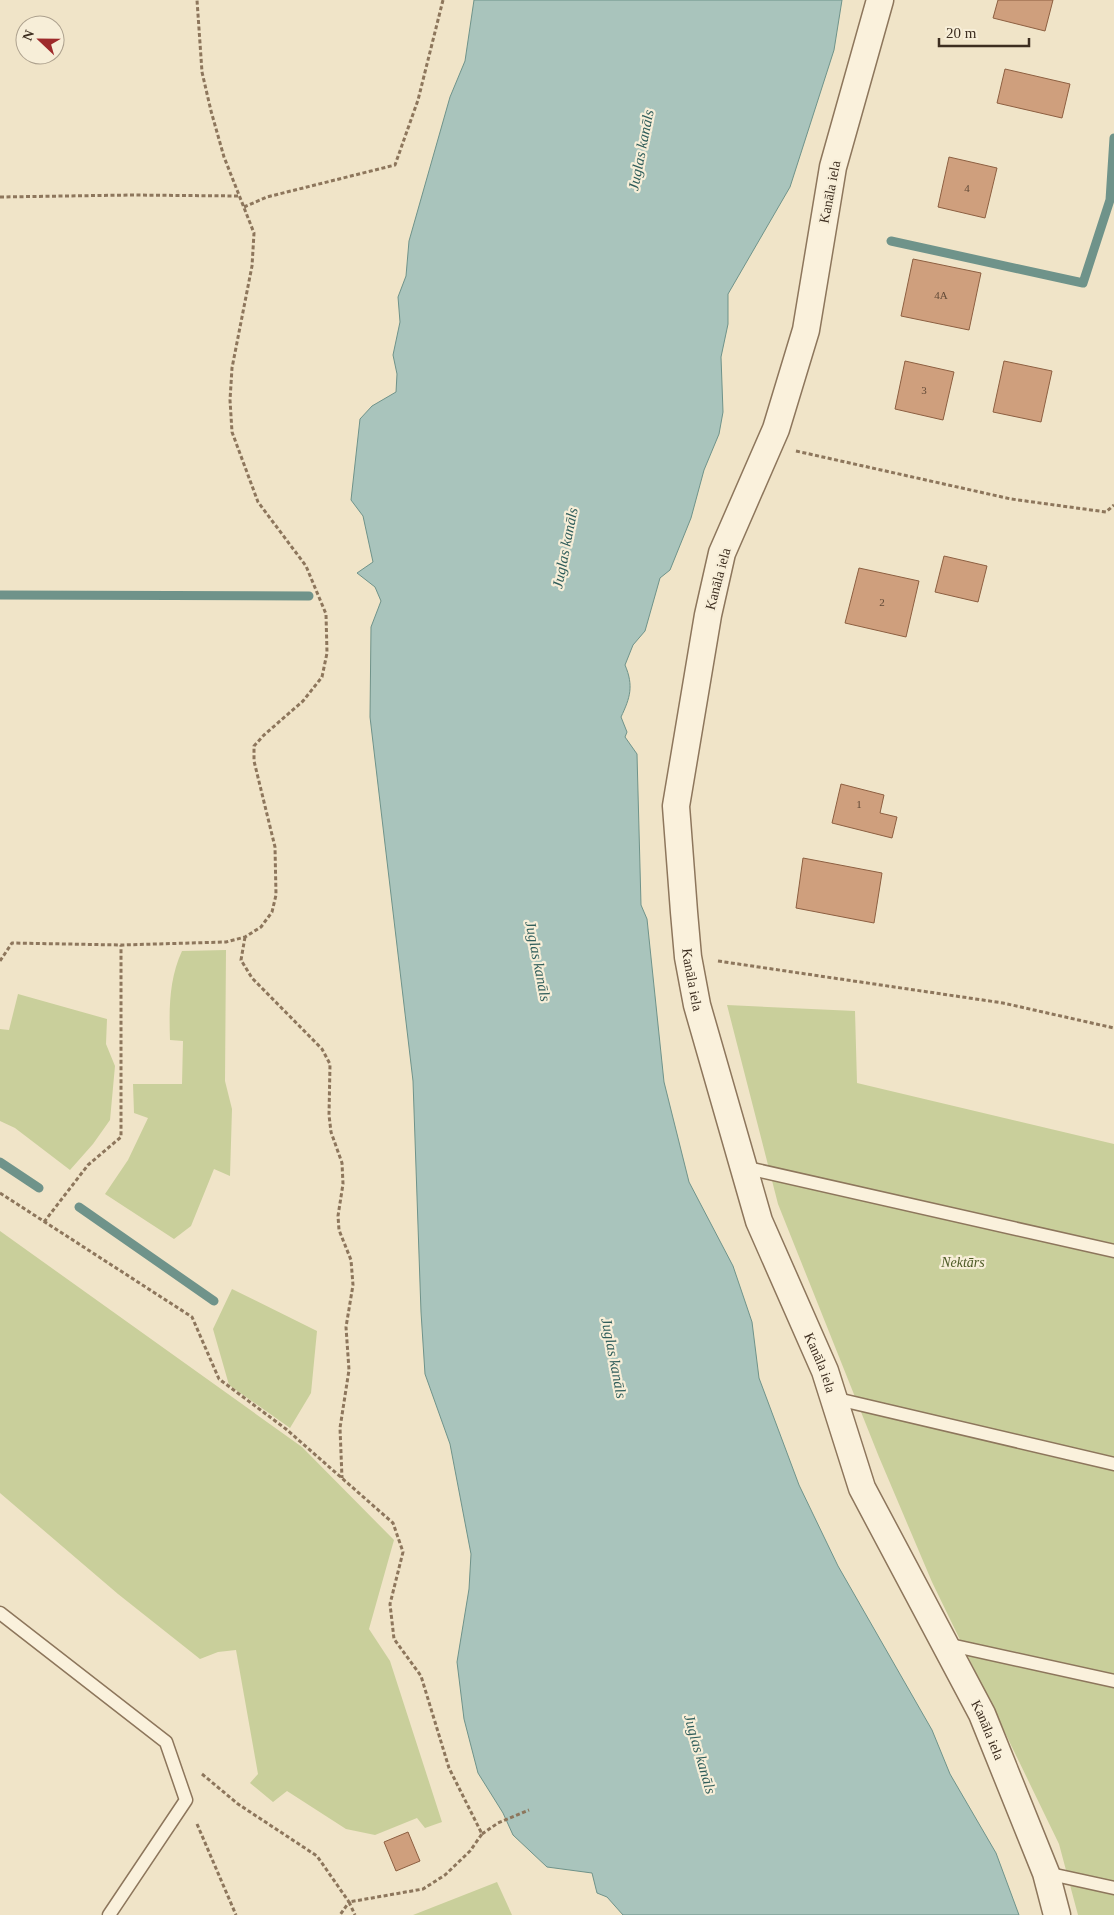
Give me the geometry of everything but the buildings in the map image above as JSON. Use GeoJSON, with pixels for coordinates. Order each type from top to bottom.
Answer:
{"type":"FeatureCollection","features":[{"type":"Feature","properties":{"kind":"street","name":"Kanāla iela"},"geometry":{"type":"LineString","coordinates":[[880,0],[833,167],[806,330],[776,429],[722,553],[708,615],[676,806],[688,957],[697,1005],[759,1221],[825,1371],[862,1488],[982,1714],[1046,1873],[1057,1915]]}},
{"type":"Feature","properties":{"kind":"lane"},"geometry":{"type":"LineString","coordinates":[[743,1167],[1114,1251]]}},
{"type":"Feature","properties":{"kind":"lane"},"geometry":{"type":"LineString","coordinates":[[833,1398],[1114,1464]]}},
{"type":"Feature","properties":{"kind":"lane"},"geometry":{"type":"LineString","coordinates":[[0,1613],[166,1742],[186,1800],[109,1915]]}},
{"type":"Feature","properties":{"kind":"lane"},"geometry":{"type":"LineString","coordinates":[[944,1643],[1114,1681]]}},
{"type":"Feature","properties":{"kind":"lane"},"geometry":{"type":"LineString","coordinates":[[1046,1873],[1114,1888]]}},
{"type":"Feature","properties":{"kind":"path"},"geometry":{"type":"LineString","coordinates":[[0,962],[12,943],[121,945],[226,942],[245,937],[261,927],[272,912],[276,895],[275,847],[254,761],[254,746],[303,701],[322,677],[328,653],[326,614],[318,591],[306,566],[258,502],[232,432],[230,400],[232,368],[252,266],[254,233],[224,157],[211,111],[204,80],[197,0]]}},
{"type":"Feature","properties":{"kind":"path"},"geometry":{"type":"LineString","coordinates":[[244,207],[267,197],[395,165],[418,100],[443,0]]}},
{"type":"Feature","properties":{"kind":"path"},"geometry":{"type":"LineString","coordinates":[[0,197],[240,196]]}},
{"type":"Feature","properties":{"kind":"path"},"geometry":{"type":"LineString","coordinates":[[769,445],[856,466],[1011,499],[1106,512],[1114,505]]}},
{"type":"Feature","properties":{"kind":"path"},"geometry":{"type":"LineString","coordinates":[[245,937],[241,960],[252,978],[322,1049],[330,1064],[330,1132],[342,1163],[343,1184],[338,1216],[339,1230],[351,1260],[353,1285],[346,1328],[349,1370],[340,1428],[342,1478]]}},
{"type":"Feature","properties":{"kind":"path"},"geometry":{"type":"LineString","coordinates":[[44,1222],[88,1165],[121,1137],[121,945]]}},
{"type":"Feature","properties":{"kind":"path"},"geometry":{"type":"LineString","coordinates":[[688,957],[1003,1003],[1114,1028]]}},
{"type":"Feature","properties":{"kind":"path"},"geometry":{"type":"LineString","coordinates":[[0,1193],[192,1317],[219,1379],[286,1429],[393,1524],[403,1552],[390,1604],[394,1639],[421,1676],[450,1768],[482,1834]]}},
{"type":"Feature","properties":{"kind":"path"},"geometry":{"type":"LineString","coordinates":[[222,1792],[317,1856],[349,1902],[355,1915]]}},
{"type":"Feature","properties":{"kind":"path"},"geometry":{"type":"LineString","coordinates":[[186,1800],[236,1915]]}},
{"type":"Feature","properties":{"kind":"path"},"geometry":{"type":"LineString","coordinates":[[340,1915],[349,1902],[423,1889],[444,1875],[470,1851],[482,1834],[498,1823],[529,1810]]}},
{"type":"Feature","properties":{"kind":"green space"},"geometry":{"type":"Polygon","coordinates":[[[226,950],[225,1081],[232,1109],[230,1176],[214,1169],[191,1226],[174,1239],[105,1194],[128,1160],[148,1118],[134,1113],[133,1084],[182,1084],[183,1041],[170,1040],[170,1017],[174,972],[182,951],[226,950]]]}},
{"type":"Feature","properties":{"kind":"green space"},"geometry":{"type":"Polygon","coordinates":[[[18,994],[107,1019],[106,1044],[115,1066],[110,1120],[93,1144],[70,1170],[15,1128],[0,1121],[0,1029],[9,1030],[18,994]]]}},
{"type":"Feature","properties":{"kind":"green space","name":"Nektārs"},"geometry":{"type":"Polygon","coordinates":[[[727,1005],[855,1011],[857,1083],[1114,1144],[1114,1915],[1078,1915],[1059,1844],[932,1582],[879,1457],[778,1204],[727,1005]]]}},
{"type":"Feature","properties":{"kind":"green space"},"geometry":{"type":"Polygon","coordinates":[[[0,1231],[302,1447],[394,1540],[369,1629],[390,1661],[442,1822],[425,1828],[417,1818],[375,1835],[346,1829],[287,1791],[273,1802],[250,1783],[258,1774],[236,1650],[218,1652],[200,1659],[118,1594],[0,1493],[0,1231]]]}},
{"type":"Feature","properties":{"kind":"green space"},"geometry":{"type":"Polygon","coordinates":[[[232,1289],[317,1331],[311,1393],[290,1428],[229,1385],[213,1329],[232,1289]]]}},
{"type":"Feature","properties":{"kind":"green space"},"geometry":{"type":"Polygon","coordinates":[[[497,1882],[512,1915],[413,1915],[497,1882]]]}},
{"type":"Feature","properties":{"kind":"water","name":"Juglas kanāls"},"geometry":{"type":"Polygon","coordinates":[[[474,0],[842,0],[834,50],[790,187],[728,294],[728,324],[721,357],[723,412],[719,434],[704,470],[691,518],[670,570],[660,578],[645,631],[633,645],[625,665],[628,672],[630,692],[621,717],[627,732],[625,737],[637,754],[641,905],[647,919],[664,1082],[689,1182],[733,1266],[752,1322],[759,1378],[799,1485],[838,1566],[932,1730],[950,1774],[996,1853],[1019,1915],[623,1915],[607,1897],[597,1893],[592,1873],[547,1867],[513,1835],[503,1813],[478,1773],[464,1719],[457,1662],[469,1589],[471,1554],[450,1444],[425,1374],[413,1081],[370,717],[371,627],[381,601],[375,587],[357,573],[373,562],[363,516],[351,500],[360,419],[372,406],[396,392],[397,374],[393,355],[400,322],[398,297],[406,276],[409,241],[450,97],[465,61],[474,0]]]}},
{"type":"Feature","properties":{"kind":"waterway"},"geometry":{"type":"LineString","coordinates":[[891,241],[1083,283],[1110,200],[1114,138]]}},
{"type":"Feature","properties":{"kind":"waterway"},"geometry":{"type":"LineString","coordinates":[[0,595],[309,596]]}},
{"type":"Feature","properties":{"kind":"waterway"},"geometry":{"type":"LineString","coordinates":[[0,1162],[39,1188]]}},
{"type":"Feature","properties":{"kind":"waterway"},"geometry":{"type":"LineString","coordinates":[[79,1207],[214,1301]]}}]}
